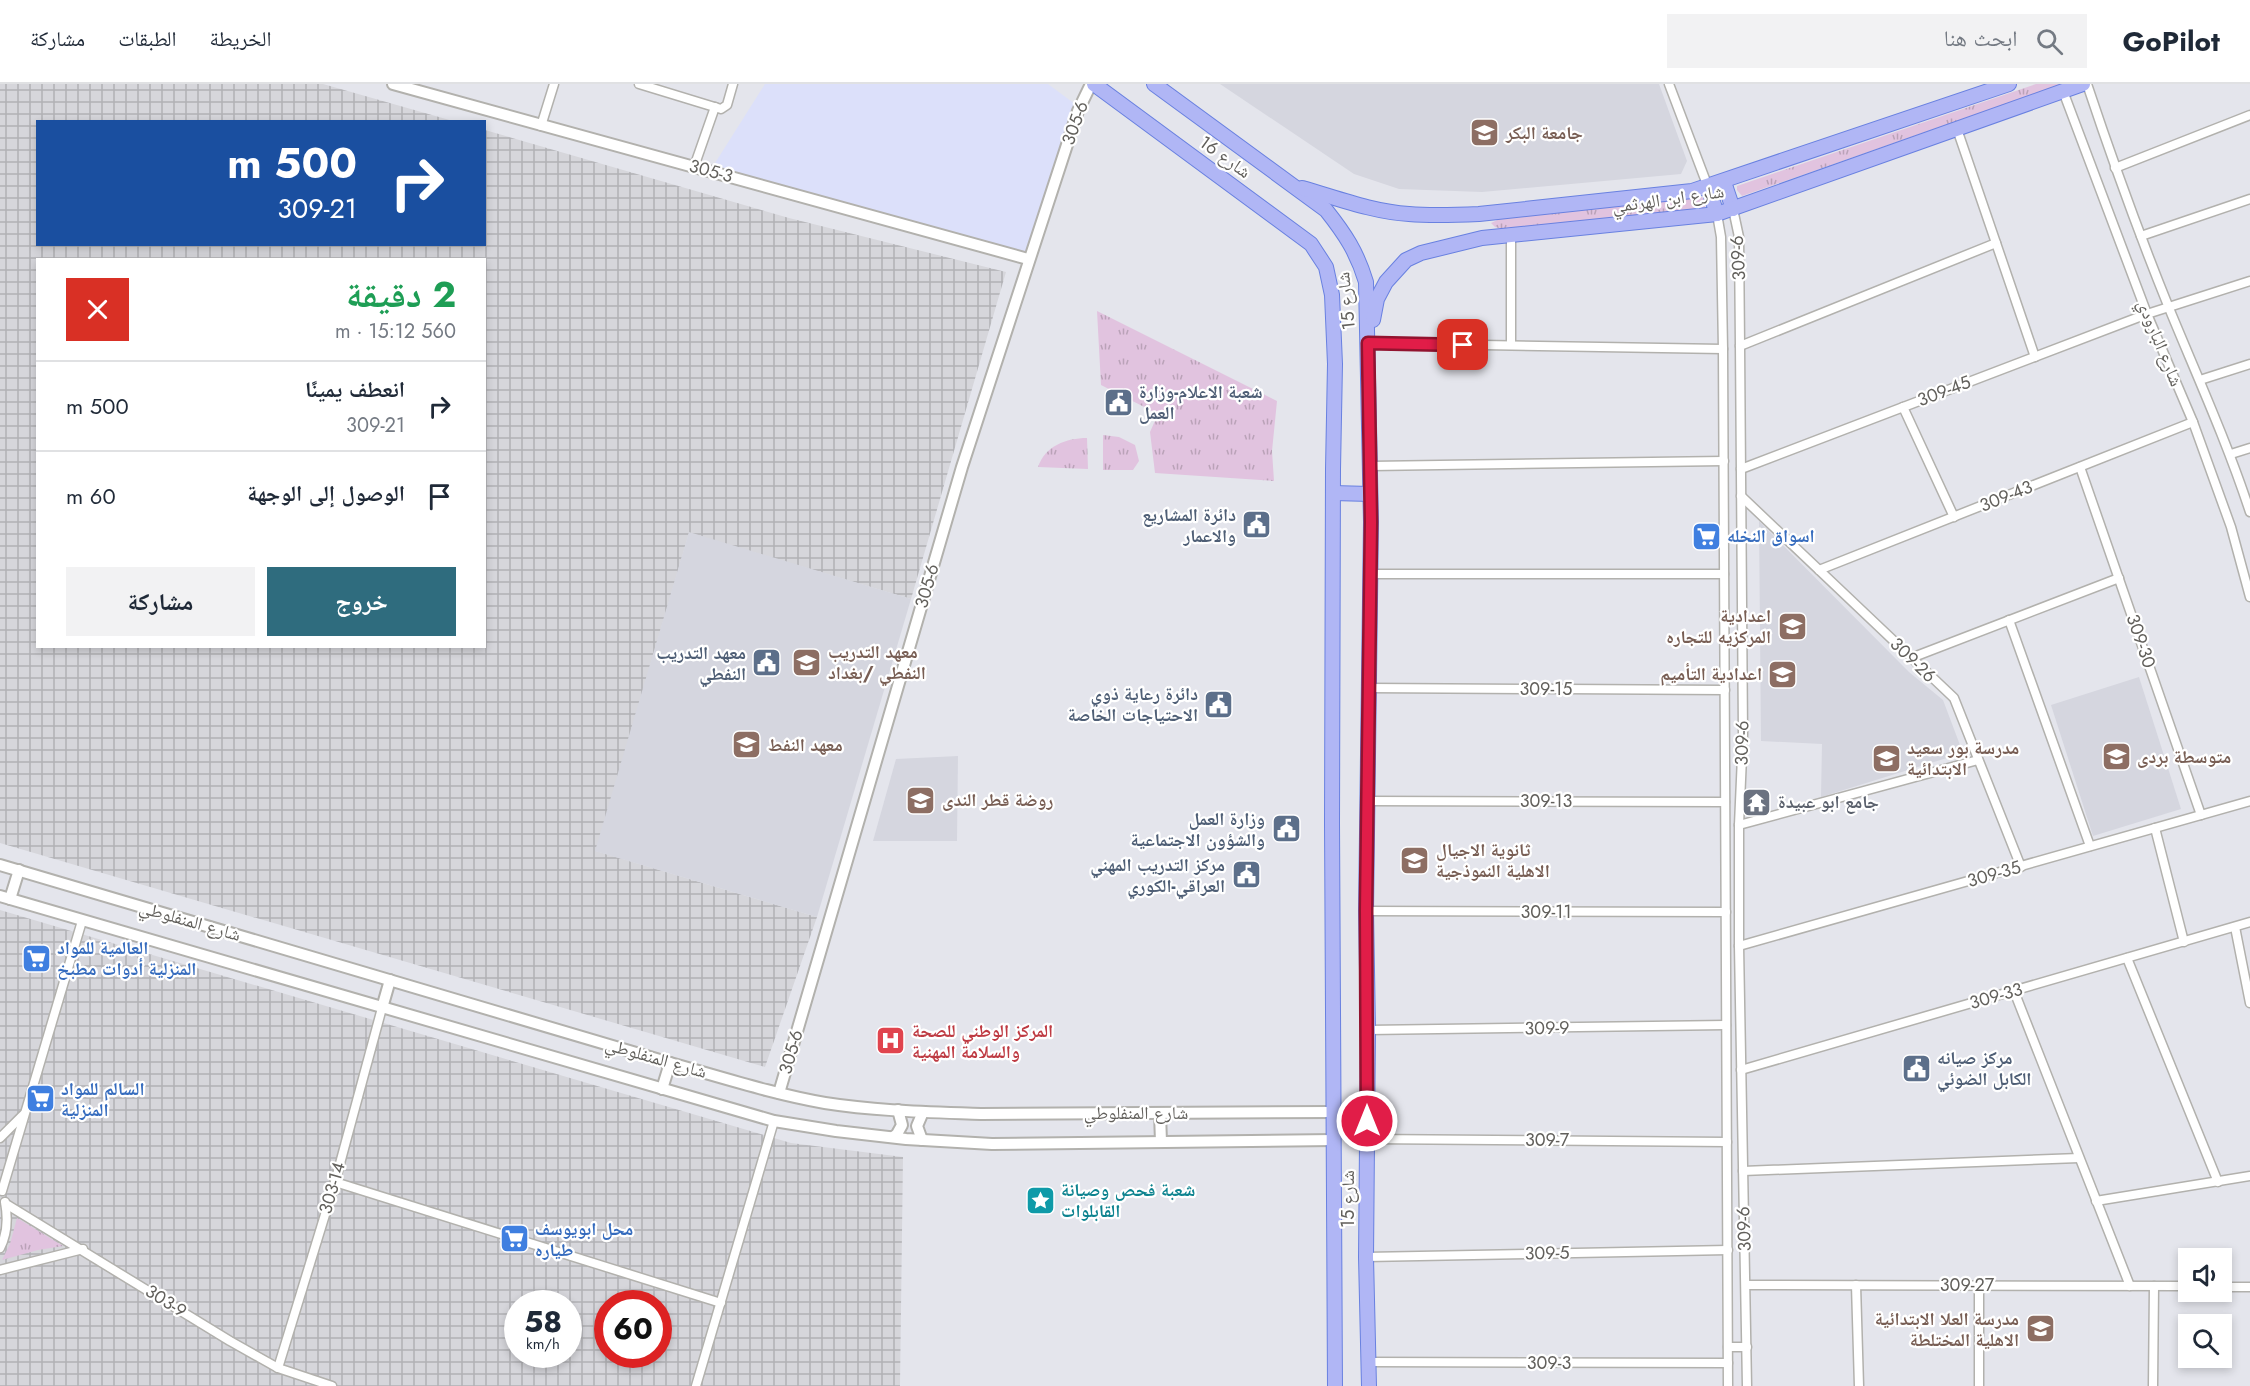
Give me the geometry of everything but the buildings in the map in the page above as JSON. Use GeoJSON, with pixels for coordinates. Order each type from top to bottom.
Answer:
{"type":"FeatureCollection","features":[{"type":"Feature","properties":{"kind":"main road","name":"شارع 16"},"geometry":{"type":"LineString","coordinates":[[1092,84],[1311,244],[1326,267]]}},
{"type":"Feature","properties":{"kind":"main road","name":"شارع 16"},"geometry":{"type":"LineString","coordinates":[[1154,84],[1326,210],[1358,256]]}},
{"type":"Feature","properties":{"kind":"main road","name":"شارع ابن الهرثمي"},"geometry":{"type":"LineString","coordinates":[[1294,186],[1360,205],[1408,214],[1479,214],[1692,191],[2008,84]]}},
{"type":"Feature","properties":{"kind":"main road","name":"شارع ابن الهرثمي"},"geometry":{"type":"LineString","coordinates":[[1368,343],[1377,299],[1395,270],[1406,260],[1421,253],[1482,238],[1590,228],[1717,213],[1733,209],[2085,84]]}},
{"type":"Feature","properties":{"kind":"main road"},"geometry":{"type":"LineString","coordinates":[[1724,182],[1733,209]]}},
{"type":"Feature","properties":{"kind":"main road"},"geometry":{"type":"LineString","coordinates":[[1708,187],[1717,213]]}},
{"type":"Feature","properties":{"kind":"main road"},"geometry":{"type":"LineString","coordinates":[[1589,202],[1590,228]]}},
{"type":"Feature","properties":{"kind":"main road"},"geometry":{"type":"LineString","coordinates":[[1479,214],[1482,238]]}},
{"type":"Feature","properties":{"kind":"main road","name":"شارع 15"},"geometry":{"type":"LineString","coordinates":[[1358,256],[1366,282],[1371,466],[1366,911],[1368,1030],[1366,1257],[1369,1386]]}},
{"type":"Feature","properties":{"kind":"main road","name":"شارع 15"},"geometry":{"type":"LineString","coordinates":[[1326,267],[1332,295],[1335,364],[1333,493],[1335,1386]]}},
{"type":"Feature","properties":{"kind":"main road"},"geometry":{"type":"LineString","coordinates":[[1333,493],[1370,494]]}},
{"type":"Feature","properties":{"kind":"street","name":"305-3"},"geometry":{"type":"LineString","coordinates":[[393,84],[1028,259]]}},
{"type":"Feature","properties":{"kind":"street"},"geometry":{"type":"LineString","coordinates":[[541,126],[554,84]]}},
{"type":"Feature","properties":{"kind":"street"},"geometry":{"type":"LineString","coordinates":[[639,84],[721,109],[727,105],[733,84]]}},
{"type":"Feature","properties":{"kind":"street","name":"305-6"},"geometry":{"type":"LineString","coordinates":[[779,1093],[962,467],[1079,108],[1092,84]]}},
{"type":"Feature","properties":{"kind":"street"},"geometry":{"type":"LineString","coordinates":[[1669,84],[1708,187]]}},
{"type":"Feature","properties":{"kind":"street","name":"شارع البارودي"},"geometry":{"type":"LineString","coordinates":[[2085,84],[2141,236],[2230,454],[2250,512]]}},
{"type":"Feature","properties":{"kind":"street","name":"شارع البارودي"},"geometry":{"type":"LineString","coordinates":[[2063,91],[2147,314],[2193,423],[2231,527],[2250,597]]}},
{"type":"Feature","properties":{"kind":"street"},"geometry":{"type":"LineString","coordinates":[[694,167],[715,107]]}},
{"type":"Feature","properties":{"kind":"street"},"geometry":{"type":"LineString","coordinates":[[2115,168],[2250,116]]}},
{"type":"Feature","properties":{"kind":"street"},"geometry":{"type":"LineString","coordinates":[[1957,129],[2035,357]]}},
{"type":"Feature","properties":{"kind":"street"},"geometry":{"type":"LineString","coordinates":[[2141,236],[2250,200]]}},
{"type":"Feature","properties":{"kind":"street","name":"309-6"},"geometry":{"type":"LineString","coordinates":[[1733,209],[1738,237],[1741,419],[1743,734],[1739,825],[1739,946],[1747,1386]]}},
{"type":"Feature","properties":{"kind":"street","name":"309-6"},"geometry":{"type":"LineString","coordinates":[[1717,213],[1721,237],[1724,420],[1728,1386]]}},
{"type":"Feature","properties":{"kind":"street"},"geometry":{"type":"LineString","coordinates":[[1511,236],[1511,345]]}},
{"type":"Feature","properties":{"kind":"street"},"geometry":{"type":"LineString","coordinates":[[1740,346],[1996,243]]}},
{"type":"Feature","properties":{"kind":"street","name":"309-45"},"geometry":{"type":"LineString","coordinates":[[1741,469],[2147,314],[2250,281]]}},
{"type":"Feature","properties":{"kind":"street"},"geometry":{"type":"LineString","coordinates":[[1368,343],[1723,349]]}},
{"type":"Feature","properties":{"kind":"street"},"geometry":{"type":"LineString","coordinates":[[2200,381],[2250,364]]}},
{"type":"Feature","properties":{"kind":"street"},"geometry":{"type":"LineString","coordinates":[[1903,407],[1954,517]]}},
{"type":"Feature","properties":{"kind":"street"},"geometry":{"type":"LineString","coordinates":[[1724,420],[1741,419]]}},
{"type":"Feature","properties":{"kind":"street","name":"309-43"},"geometry":{"type":"LineString","coordinates":[[1819,570],[2193,423]]}},
{"type":"Feature","properties":{"kind":"street"},"geometry":{"type":"LineString","coordinates":[[2230,454],[2250,448]]}},
{"type":"Feature","properties":{"kind":"street"},"geometry":{"type":"LineString","coordinates":[[1371,466],[1724,462]]}},
{"type":"Feature","properties":{"kind":"street","name":"309-30"},"geometry":{"type":"LineString","coordinates":[[2080,467],[2201,815]]}},
{"type":"Feature","properties":{"kind":"street","name":"309-26"},"geometry":{"type":"LineString","coordinates":[[1741,496],[1954,698],[2021,867]]}},
{"type":"Feature","properties":{"kind":"street"},"geometry":{"type":"LineString","coordinates":[[1370,574],[1724,574]]}},
{"type":"Feature","properties":{"kind":"street"},"geometry":{"type":"LineString","coordinates":[[1911,658],[2119,578]]}},
{"type":"Feature","properties":{"kind":"street"},"geometry":{"type":"LineString","coordinates":[[2009,620],[2090,846]]}},
{"type":"Feature","properties":{"kind":"street","name":"309-15"},"geometry":{"type":"LineString","coordinates":[[1368,688],[1725,690]]}},
{"type":"Feature","properties":{"kind":"street"},"geometry":{"type":"LineString","coordinates":[[1725,734],[1743,734]]}},
{"type":"Feature","properties":{"kind":"street"},"geometry":{"type":"LineString","coordinates":[[1739,825],[1978,760]]}},
{"type":"Feature","properties":{"kind":"street","name":"309-13"},"geometry":{"type":"LineString","coordinates":[[1367,801],[1725,802]]}},
{"type":"Feature","properties":{"kind":"street","name":"309-35"},"geometry":{"type":"LineString","coordinates":[[1739,946],[2250,801]]}},
{"type":"Feature","properties":{"kind":"street"},"geometry":{"type":"LineString","coordinates":[[2155,828],[2184,942]]}},
{"type":"Feature","properties":{"kind":"street","name":"شارع المنفلوطي"},"geometry":{"type":"LineString","coordinates":[[0,865],[670,1063],[779,1093],[827,1103],[923,1112],[1333,1112]]}},
{"type":"Feature","properties":{"kind":"street"},"geometry":{"type":"LineString","coordinates":[[5,897],[20,870]]}},
{"type":"Feature","properties":{"kind":"street","name":"شارع المنفلوطي"},"geometry":{"type":"LineString","coordinates":[[5,897],[774,1121],[836,1131],[922,1140],[992,1144],[1334,1140]]}},
{"type":"Feature","properties":{"kind":"street","name":"309-11"},"geometry":{"type":"LineString","coordinates":[[1366,911],[1726,912]]}},
{"type":"Feature","properties":{"kind":"street"},"geometry":{"type":"LineString","coordinates":[[0,1248],[8,1222],[6,1204],[1,1190],[82,921]]}},
{"type":"Feature","properties":{"kind":"street","name":"309-33"},"geometry":{"type":"LineString","coordinates":[[1741,1070],[2250,922]]}},
{"type":"Feature","properties":{"kind":"street"},"geometry":{"type":"LineString","coordinates":[[2235,927],[2250,1003]]}},
{"type":"Feature","properties":{"kind":"street"},"geometry":{"type":"LineString","coordinates":[[2127,958],[2218,1182]]}},
{"type":"Feature","properties":{"kind":"street"},"geometry":{"type":"LineString","coordinates":[[382,1008],[390,980]]}},
{"type":"Feature","properties":{"kind":"street"},"geometry":{"type":"LineString","coordinates":[[2014,991],[2130,1286]]}},
{"type":"Feature","properties":{"kind":"street","name":"303-14"},"geometry":{"type":"LineString","coordinates":[[278,1368],[335,1182],[382,1008]]}},
{"type":"Feature","properties":{"kind":"street","name":"309-9"},"geometry":{"type":"LineString","coordinates":[[1368,1030],[1726,1025]]}},
{"type":"Feature","properties":{"kind":"street"},"geometry":{"type":"LineString","coordinates":[[662,1089],[670,1063]]}},
{"type":"Feature","properties":{"kind":"street"},"geometry":{"type":"LineString","coordinates":[[893,1137],[902,1125],[898,1110]]}},
{"type":"Feature","properties":{"kind":"street"},"geometry":{"type":"LineString","coordinates":[[922,1140],[917,1126],[923,1112]]}},
{"type":"Feature","properties":{"kind":"street"},"geometry":{"type":"LineString","coordinates":[[1160,1113],[1161,1142]]}},
{"type":"Feature","properties":{"kind":"street"},"geometry":{"type":"LineString","coordinates":[[0,1138],[23,1115]]}},
{"type":"Feature","properties":{"kind":"street"},"geometry":{"type":"LineString","coordinates":[[696,1386],[774,1121]]}},
{"type":"Feature","properties":{"kind":"street","name":"309-7"},"geometry":{"type":"LineString","coordinates":[[1367,1139],[1727,1142]]}},
{"type":"Feature","properties":{"kind":"street"},"geometry":{"type":"LineString","coordinates":[[1743,1171],[2079,1158]]}},
{"type":"Feature","properties":{"kind":"street"},"geometry":{"type":"LineString","coordinates":[[1727,1161],[1743,1160]]}},
{"type":"Feature","properties":{"kind":"street"},"geometry":{"type":"LineString","coordinates":[[2096,1201],[2250,1176]]}},
{"type":"Feature","properties":{"kind":"street"},"geometry":{"type":"LineString","coordinates":[[335,1182],[721,1303]]}},
{"type":"Feature","properties":{"kind":"street","name":"303-9"},"geometry":{"type":"LineString","coordinates":[[6,1204],[278,1368],[332,1386]]}},
{"type":"Feature","properties":{"kind":"street"},"geometry":{"type":"LineString","coordinates":[[0,1270],[83,1250]]}},
{"type":"Feature","properties":{"kind":"street","name":"309-5"},"geometry":{"type":"LineString","coordinates":[[1366,1257],[1728,1250]]}},
{"type":"Feature","properties":{"kind":"street","name":"309-27"},"geometry":{"type":"LineString","coordinates":[[1746,1285],[2178,1286]]}},
{"type":"Feature","properties":{"kind":"street"},"geometry":{"type":"LineString","coordinates":[[1856,1285],[1859,1386]]}},
{"type":"Feature","properties":{"kind":"street"},"geometry":{"type":"LineString","coordinates":[[1978,1286],[1979,1386]]}},
{"type":"Feature","properties":{"kind":"street"},"geometry":{"type":"LineString","coordinates":[[2153,1386],[2154,1286]]}},
{"type":"Feature","properties":{"kind":"street"},"geometry":{"type":"LineString","coordinates":[[2232,1287],[2250,1287]]}},
{"type":"Feature","properties":{"kind":"street"},"geometry":{"type":"LineString","coordinates":[[1728,1347],[1747,1347]]}},
{"type":"Feature","properties":{"kind":"street","name":"309-3"},"geometry":{"type":"LineString","coordinates":[[1369,1362],[1728,1363]]}},
{"type":"Feature","properties":{"kind":"shaded area"},"geometry":{"type":"Polygon","coordinates":[[[0,84],[323,84],[449,120],[36,120],[36,246],[486,246],[486,130],[789,218],[1006,272],[911,599],[689,533],[596,851],[817,917],[765,1067],[0,843],[0,84]]]}},
{"type":"Feature","properties":{"kind":"shaded area"},"geometry":{"type":"Polygon","coordinates":[[[765,84],[1048,84],[1079,107],[1028,259],[710,171],[765,84]]]}},
{"type":"Feature","properties":{"kind":"shaded area","name":"جامعة البكر"},"geometry":{"type":"Polygon","coordinates":[[[1220,84],[1659,84],[1687,161],[1681,174],[1482,192],[1399,189],[1354,174],[1220,84]]]}},
{"type":"Feature","properties":{"kind":"shaded area"},"geometry":{"type":"Polygon","coordinates":[[[1759,521],[1909,672],[1943,700],[1963,753],[1821,797],[1822,744],[1761,741],[1759,521]]]}},
{"type":"Feature","properties":{"kind":"shaded area","name":"معهد النفط"},"geometry":{"type":"Polygon","coordinates":[[[689,532],[911,599],[817,917],[595,851],[689,532]]]}},
{"type":"Feature","properties":{"kind":"shaded area","name":"متوسطة بردى"},"geometry":{"type":"Polygon","coordinates":[[[2139,677],[2181,809],[2093,836],[2051,705],[2139,677]]]}},
{"type":"Feature","properties":{"kind":"shaded area","name":"روضة قطر الندى"},"geometry":{"type":"Polygon","coordinates":[[[958,756],[957,841],[873,841],[896,759],[958,756]]]}},
{"type":"Feature","properties":{"kind":"shaded area"},"geometry":{"type":"Polygon","coordinates":[[[0,910],[791,1143],[903,1157],[900,1386],[0,1386],[0,910]]]}},
{"type":"Feature","properties":{"kind":"green space"},"geometry":{"type":"Polygon","coordinates":[[[2036,84],[2063,84],[1742,196],[1737,190],[1737,186],[2036,84]]]}},
{"type":"Feature","properties":{"kind":"green space"},"geometry":{"type":"Polygon","coordinates":[[[1702,197],[1705,200],[1705,207],[1702,209],[1502,229],[1491,223],[1506,216],[1702,197]]]}},
{"type":"Feature","properties":{"kind":"green space"},"geometry":{"type":"Polygon","coordinates":[[[1097,311],[1277,401],[1272,451],[1274,481],[1155,473],[1150,432],[1158,414],[1101,385],[1097,311]]]}},
{"type":"Feature","properties":{"kind":"green space"},"geometry":{"type":"Polygon","coordinates":[[[1103,435],[1119,437],[1135,445],[1139,461],[1133,470],[1103,470],[1103,435]]]}},
{"type":"Feature","properties":{"kind":"green space"},"geometry":{"type":"Polygon","coordinates":[[[1087,438],[1088,469],[1038,467],[1046,454],[1057,445],[1087,438]]]}},
{"type":"Feature","properties":{"kind":"green space"},"geometry":{"type":"Polygon","coordinates":[[[17,1218],[63,1246],[2,1260],[10,1244],[17,1218]]]}},
{"type":"Feature","properties":{"kind":"place","name":"جامعة البكر"},"geometry":{"type":"Point","coordinates":[1485,133]}},
{"type":"Feature","properties":{"kind":"place","name":"شعبة الاعلام-وزارة العمل"},"geometry":{"type":"Point","coordinates":[1118,402]}},
{"type":"Feature","properties":{"kind":"place","name":"دائرة المشاريع والاعمار"},"geometry":{"type":"Point","coordinates":[1257,525]}},
{"type":"Feature","properties":{"kind":"place","name":"اسواق النخله"},"geometry":{"type":"Point","coordinates":[1706,536]}},
{"type":"Feature","properties":{"kind":"place","name":"اعدادية المركزيه للتجاره"},"geometry":{"type":"Point","coordinates":[1792,626]}},
{"type":"Feature","properties":{"kind":"place","name":"معهد التدريب النفطي /بغداد"},"geometry":{"type":"Point","coordinates":[807,662]}},
{"type":"Feature","properties":{"kind":"place","name":"معهد التدريب النفطي"},"geometry":{"type":"Point","coordinates":[767,663]}},
{"type":"Feature","properties":{"kind":"place","name":"اعدادية التأميم"},"geometry":{"type":"Point","coordinates":[1783,674]}},
{"type":"Feature","properties":{"kind":"place","name":"دائرة رعاية ذوي الاحتياجات الخاصة"},"geometry":{"type":"Point","coordinates":[1219,704]}},
{"type":"Feature","properties":{"kind":"place","name":"معهد النفط"},"geometry":{"type":"Point","coordinates":[747,745]}},
{"type":"Feature","properties":{"kind":"place","name":"متوسطة بردى"},"geometry":{"type":"Point","coordinates":[2116,757]}},
{"type":"Feature","properties":{"kind":"place","name":"مدرسة بور سعيد الابتدائية"},"geometry":{"type":"Point","coordinates":[1886,758]}},
{"type":"Feature","properties":{"kind":"place","name":"روضة قطر الندى"},"geometry":{"type":"Point","coordinates":[921,800]}},
{"type":"Feature","properties":{"kind":"place","name":"جامع ابو عبيدة"},"geometry":{"type":"Point","coordinates":[1757,802]}},
{"type":"Feature","properties":{"kind":"place","name":"وزارة العمل والشؤون الاجتماعية"},"geometry":{"type":"Point","coordinates":[1286,829]}},
{"type":"Feature","properties":{"kind":"place","name":"ثانوية الاجيال الاهلية النموذجية"},"geometry":{"type":"Point","coordinates":[1415,860]}},
{"type":"Feature","properties":{"kind":"place","name":"مركز التدريب المهني العراقي-الكوري"},"geometry":{"type":"Point","coordinates":[1246,875]}},
{"type":"Feature","properties":{"kind":"place","name":"العالمية للمواد المنزلية أدوات مطبخ"},"geometry":{"type":"Point","coordinates":[36,958]}},
{"type":"Feature","properties":{"kind":"place","name":"المركز الوطني للصحة والسلامة المهنية"},"geometry":{"type":"Point","coordinates":[891,1041]}},
{"type":"Feature","properties":{"kind":"place","name":"مركز صيانه الكابل الضوئي"},"geometry":{"type":"Point","coordinates":[1916,1068]}},
{"type":"Feature","properties":{"kind":"place","name":"السالم للمواد المنزلية"},"geometry":{"type":"Point","coordinates":[40,1099]}},
{"type":"Feature","properties":{"kind":"place","name":"شعبة فحص وصيانة القابلوات"},"geometry":{"type":"Point","coordinates":[1040,1200]}},
{"type":"Feature","properties":{"kind":"place","name":"محل ابويوسف طياره"},"geometry":{"type":"Point","coordinates":[514,1239]}},
{"type":"Feature","properties":{"kind":"place","name":"مدرسة العلا الابتدائية الاهلية المختلطة"},"geometry":{"type":"Point","coordinates":[2040,1329]}},
{"type":"Feature","properties":{"kind":"route"},"geometry":{"type":"LineString","coordinates":[[1367,1121],[1366,911],[1371,522],[1368,343],[1463,345]]}}]}
